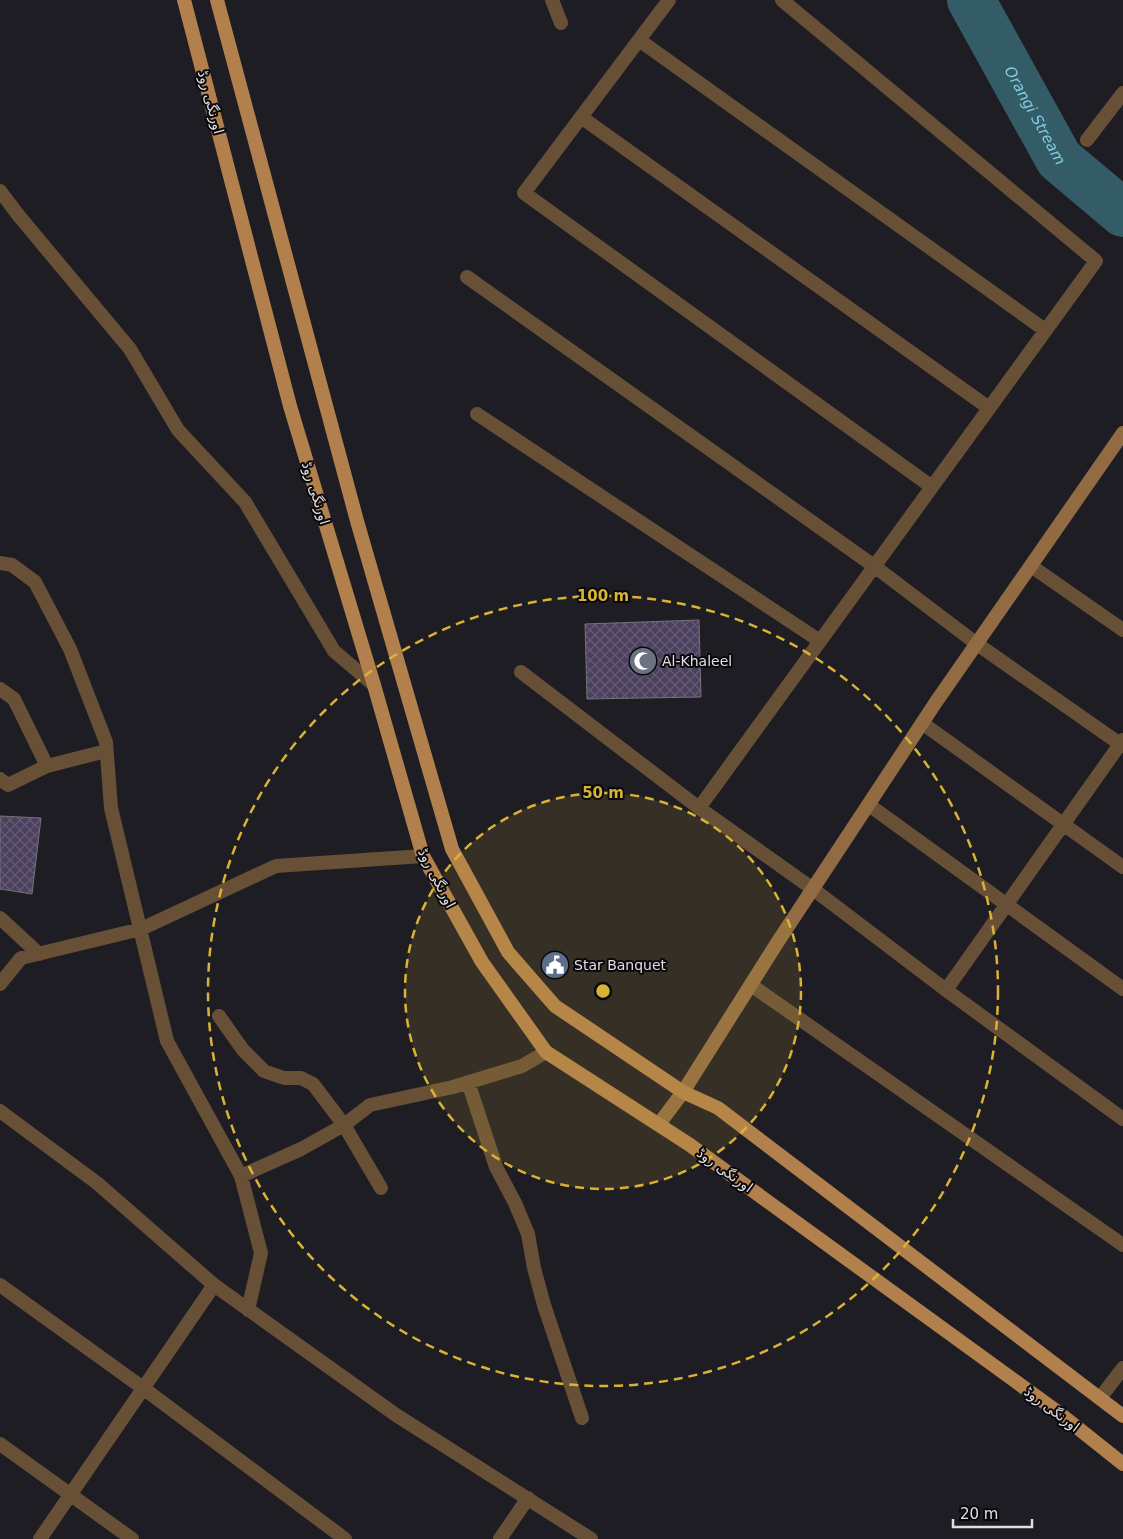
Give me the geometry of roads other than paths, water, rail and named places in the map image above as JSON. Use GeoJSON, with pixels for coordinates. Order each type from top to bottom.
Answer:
{"type":"FeatureCollection","features":[{"type":"Feature","properties":{"kind":"main road","name":"اورنگی روڈ"},"geometry":{"type":"LineString","coordinates":[[184,0],[290,406],[423,856],[482,962],[546,1052],[698,1151],[1051,1407],[1123,1464]]}},
{"type":"Feature","properties":{"kind":"main road"},"geometry":{"type":"LineString","coordinates":[[217,0],[357,521],[452,849],[508,952],[555,1006],[683,1092],[718,1108],[1123,1416]]}},
{"type":"Feature","properties":{"kind":"main road"},"geometry":{"type":"LineString","coordinates":[[659,1124],[683,1092],[922,723],[1123,432]]}},
{"type":"Feature","properties":{"kind":"street"},"geometry":{"type":"LineString","coordinates":[[552,0],[561,23]]}},
{"type":"Feature","properties":{"kind":"street"},"geometry":{"type":"LineString","coordinates":[[669,0],[524,194],[932,486]]}},
{"type":"Feature","properties":{"kind":"street"},"geometry":{"type":"LineString","coordinates":[[699,808],[1096,261],[782,0]]}},
{"type":"Feature","properties":{"kind":"street"},"geometry":{"type":"LineString","coordinates":[[639,40],[1045,330]]}},
{"type":"Feature","properties":{"kind":"street"},"geometry":{"type":"LineString","coordinates":[[1086,140],[1123,93]]}},
{"type":"Feature","properties":{"kind":"street"},"geometry":{"type":"LineString","coordinates":[[582,117],[989,408]]}},
{"type":"Feature","properties":{"kind":"street"},"geometry":{"type":"LineString","coordinates":[[0,191],[18,216],[130,349],[178,430],[245,502],[334,651],[374,686]]}},
{"type":"Feature","properties":{"kind":"street"},"geometry":{"type":"LineString","coordinates":[[467,277],[874,566],[977,644],[1122,743],[946,990]]}},
{"type":"Feature","properties":{"kind":"street"},"geometry":{"type":"LineString","coordinates":[[477,414],[820,641]]}},
{"type":"Feature","properties":{"kind":"street"},"geometry":{"type":"LineString","coordinates":[[0,563],[12,565],[35,582],[70,649],[106,742],[110,808],[167,1041],[241,1176],[261,1253],[248,1310]]}},
{"type":"Feature","properties":{"kind":"street"},"geometry":{"type":"LineString","coordinates":[[1031,566],[1123,630]]}},
{"type":"Feature","properties":{"kind":"street"},"geometry":{"type":"LineString","coordinates":[[521,672],[699,808],[813,889],[946,990],[1123,1120]]}},
{"type":"Feature","properties":{"kind":"street"},"geometry":{"type":"LineString","coordinates":[[0,689],[14,699],[47,766]]}},
{"type":"Feature","properties":{"kind":"street"},"geometry":{"type":"LineString","coordinates":[[922,723],[1123,867]]}},
{"type":"Feature","properties":{"kind":"street"},"geometry":{"type":"LineString","coordinates":[[0,779],[5,784],[10,784],[47,766],[106,751]]}},
{"type":"Feature","properties":{"kind":"street"},"geometry":{"type":"LineString","coordinates":[[868,805],[1123,989]]}},
{"type":"Feature","properties":{"kind":"street"},"geometry":{"type":"LineString","coordinates":[[0,984],[21,958],[141,929],[276,866],[423,856]]}},
{"type":"Feature","properties":{"kind":"street"},"geometry":{"type":"LineString","coordinates":[[0,918],[39,954]]}},
{"type":"Feature","properties":{"kind":"street"},"geometry":{"type":"LineString","coordinates":[[751,985],[1123,1245]]}},
{"type":"Feature","properties":{"kind":"street"},"geometry":{"type":"LineString","coordinates":[[219,1016],[243,1050],[264,1071],[284,1078],[301,1078],[314,1084],[344,1125],[381,1188]]}},
{"type":"Feature","properties":{"kind":"street"},"geometry":{"type":"LineString","coordinates":[[241,1176],[301,1149],[344,1125],[370,1105],[453,1087],[522,1066],[546,1052]]}},
{"type":"Feature","properties":{"kind":"street"},"geometry":{"type":"LineString","coordinates":[[468,1082],[496,1167],[528,1234],[534,1268],[544,1305],[582,1418]]}},
{"type":"Feature","properties":{"kind":"street"},"geometry":{"type":"LineString","coordinates":[[0,1111],[97,1183],[214,1285],[248,1310],[396,1415],[591,1539]]}},
{"type":"Feature","properties":{"kind":"street"},"geometry":{"type":"LineString","coordinates":[[0,1285],[143,1388],[345,1539]]}},
{"type":"Feature","properties":{"kind":"street"},"geometry":{"type":"LineString","coordinates":[[40,1539],[214,1285]]}},
{"type":"Feature","properties":{"kind":"street"},"geometry":{"type":"LineString","coordinates":[[1100,1398],[1123,1368]]}},
{"type":"Feature","properties":{"kind":"street"},"geometry":{"type":"LineString","coordinates":[[0,1444],[132,1539]]}},
{"type":"Feature","properties":{"kind":"street"},"geometry":{"type":"LineString","coordinates":[[500,1539],[528,1498]]}},
{"type":"Feature","properties":{"kind":"waterway","name":"Orangi Stream"},"geometry":{"type":"LineString","coordinates":[[971,0],[1059,159],[1123,213]]}},
{"type":"Feature","properties":{"kind":"place","name":"Al-Khaleel"},"geometry":{"type":"Point","coordinates":[643,661]}},
{"type":"Feature","properties":{"kind":"place","name":"Star Banquet"},"geometry":{"type":"Point","coordinates":[555,965]}}]}
